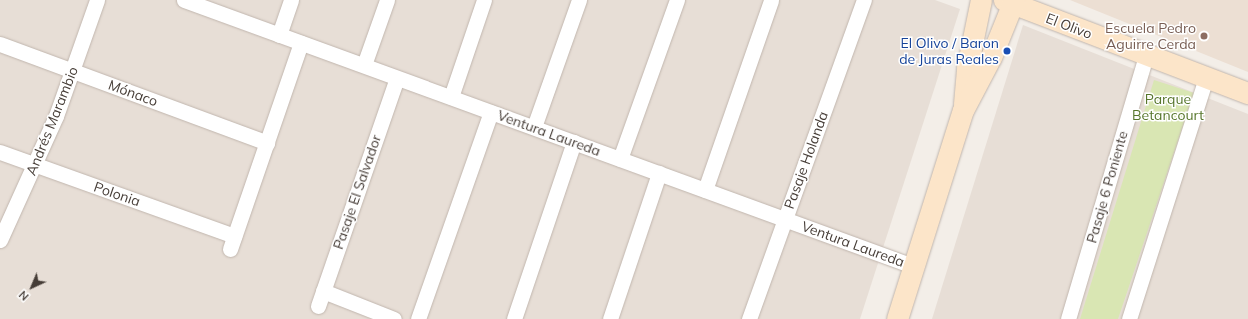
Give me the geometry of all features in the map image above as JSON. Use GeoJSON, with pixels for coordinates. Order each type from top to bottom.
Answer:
{"type":"FeatureCollection","features":[{"type":"Feature","properties":{"kind":"street","name":"Andrés Marambio"},"geometry":{"type":"LineString","coordinates":[[0,240],[35,165],[73,71],[97,0]]}},
{"type":"Feature","properties":{"kind":"street","name":"Ventura Laureda"},"geometry":{"type":"LineString","coordinates":[[184,0],[913,266]]}},
{"type":"Feature","properties":{"kind":"street"},"geometry":{"type":"LineString","coordinates":[[279,35],[291,0]]}},
{"type":"Feature","properties":{"kind":"street"},"geometry":{"type":"LineString","coordinates":[[364,65],[387,0]]}},
{"type":"Feature","properties":{"kind":"street"},"geometry":{"type":"LineString","coordinates":[[451,97],[484,0]]}},
{"type":"Feature","properties":{"kind":"street"},"geometry":{"type":"LineString","coordinates":[[534,128],[579,0]]}},
{"type":"Feature","properties":{"kind":"street"},"geometry":{"type":"LineString","coordinates":[[620,159],[678,0]]}},
{"type":"Feature","properties":{"kind":"street"},"geometry":{"type":"LineString","coordinates":[[705,190],[771,0]]}},
{"type":"Feature","properties":{"kind":"street","name":"Pasaje Holanda"},"geometry":{"type":"LineString","coordinates":[[749,319],[864,0]]}},
{"type":"Feature","properties":{"kind":"street"},"geometry":{"type":"LineString","coordinates":[[963,110],[966,68],[981,0]]}},
{"type":"Feature","properties":{"kind":"street"},"geometry":{"type":"LineString","coordinates":[[897,319],[963,110],[991,57],[1010,2]]}},
{"type":"Feature","properties":{"kind":"street","name":"El Olivo"},"geometry":{"type":"LineString","coordinates":[[1010,2],[1248,93]]}},
{"type":"Feature","properties":{"kind":"street"},"geometry":{"type":"LineString","coordinates":[[266,142],[301,43]]}},
{"type":"Feature","properties":{"kind":"street","name":"Mónaco"},"geometry":{"type":"LineString","coordinates":[[0,44],[266,142]]}},
{"type":"Feature","properties":{"kind":"street","name":"Pasaje 6 Poniente"},"geometry":{"type":"LineString","coordinates":[[1068,319],[1146,55]]}},
{"type":"Feature","properties":{"kind":"street"},"geometry":{"type":"LineString","coordinates":[[1129,319],[1206,77]]}},
{"type":"Feature","properties":{"kind":"street","name":"Pasaje El Salvador"},"geometry":{"type":"LineString","coordinates":[[318,306],[397,78]]}},
{"type":"Feature","properties":{"kind":"street"},"geometry":{"type":"LineString","coordinates":[[418,319],[491,112]]}},
{"type":"Feature","properties":{"kind":"street","name":"Polonia"},"geometry":{"type":"LineString","coordinates":[[0,152],[232,242],[266,142]]}},
{"type":"Feature","properties":{"kind":"street"},"geometry":{"type":"LineString","coordinates":[[514,319],[574,142]]}},
{"type":"Feature","properties":{"kind":"street"},"geometry":{"type":"LineString","coordinates":[[610,319],[659,173]]}},
{"type":"Feature","properties":{"kind":"street"},"geometry":{"type":"LineString","coordinates":[[323,291],[376,316],[394,319]]}},
{"type":"Feature","properties":{"kind":"shaded area"},"geometry":{"type":"Polygon","coordinates":[[[0,0],[935,0],[960,9],[860,319],[0,319],[0,0]]]}},
{"type":"Feature","properties":{"kind":"shaded area","name":"Escuela Pedro Aguirre Cerda"},"geometry":{"type":"Polygon","coordinates":[[[1070,0],[1248,0],[1248,72],[1070,0]]]}},
{"type":"Feature","properties":{"kind":"shaded area"},"geometry":{"type":"Polygon","coordinates":[[[1023,25],[1248,114],[1248,319],[932,319],[1023,25]]]}},
{"type":"Feature","properties":{"kind":"green space","name":"Parque Betancourt"},"geometry":{"type":"Polygon","coordinates":[[[1154,80],[1194,93],[1118,319],[1080,319],[1154,80]]]}},
{"type":"Feature","properties":{"kind":"place","name":"Escuela Pedro Aguirre Cerda"},"geometry":{"type":"Point","coordinates":[1204,36]}},
{"type":"Feature","properties":{"kind":"place","name":"El Olivo / Baron de Juras Reales"},"geometry":{"type":"Point","coordinates":[1007,51]}}]}
